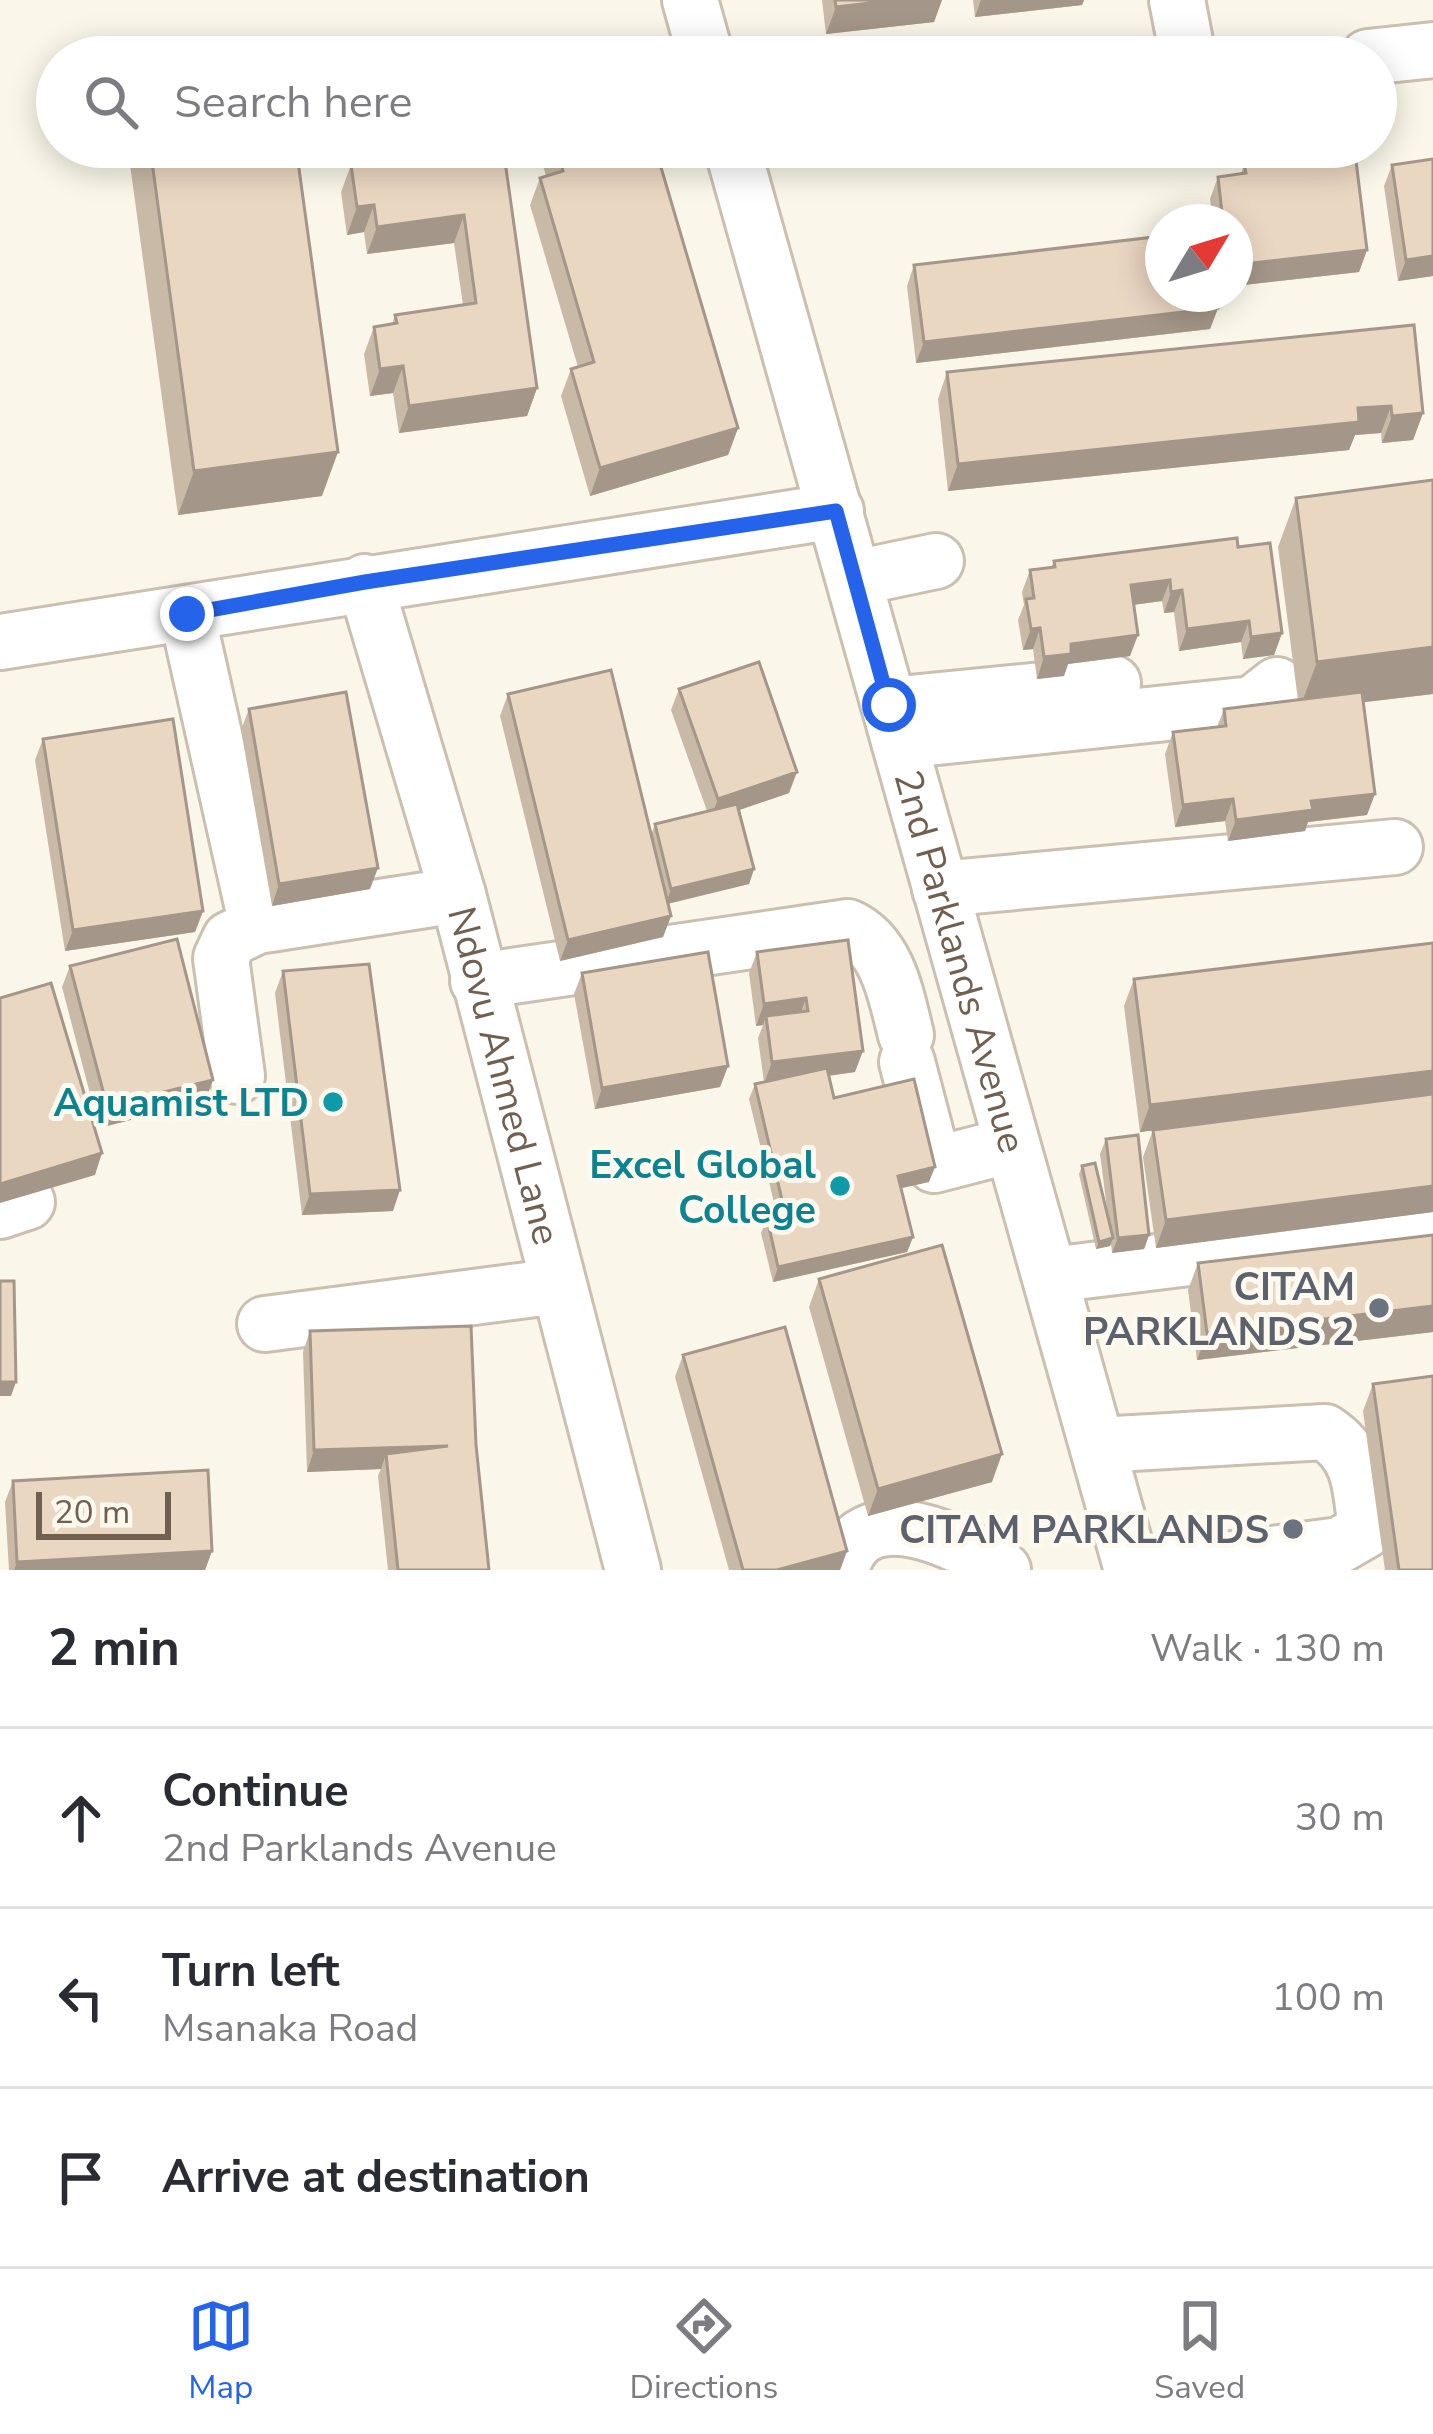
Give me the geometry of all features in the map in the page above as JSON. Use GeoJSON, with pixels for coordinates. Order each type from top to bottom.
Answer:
{"type":"FeatureCollection","features":[{"type":"Feature","properties":{"kind":"street"},"geometry":{"type":"LineString","coordinates":[[691,0],[700,36]]}},
{"type":"Feature","properties":{"kind":"street"},"geometry":{"type":"LineString","coordinates":[[1177,0],[1185,36]]}},
{"type":"Feature","properties":{"kind":"street"},"geometry":{"type":"LineString","coordinates":[[1397,54],[1433,50]]}},
{"type":"Feature","properties":{"kind":"street","name":"2nd Parklands Avenue"},"geometry":{"type":"LineString","coordinates":[[738,168],[1132,1570]]}},
{"type":"Feature","properties":{"kind":"street"},"geometry":{"type":"LineString","coordinates":[[0,642],[836,511]]}},
{"type":"Feature","properties":{"kind":"street"},"geometry":{"type":"LineString","coordinates":[[855,578],[936,561]]}},
{"type":"Feature","properties":{"kind":"street","name":"Ndovu Ahmed Lane"},"geometry":{"type":"LineString","coordinates":[[365,582],[458,895],[633,1570]]}},
{"type":"Feature","properties":{"kind":"street"},"geometry":{"type":"LineString","coordinates":[[187,614],[257,926]]}},
{"type":"Feature","properties":{"kind":"street"},"geometry":{"type":"LineString","coordinates":[[894,723],[1262,677]]}},
{"type":"Feature","properties":{"kind":"street"},"geometry":{"type":"LineString","coordinates":[[940,889],[1395,848]]}},
{"type":"Feature","properties":{"kind":"street"},"geometry":{"type":"LineString","coordinates":[[237,1076],[221,958],[230,938],[257,926],[458,895]]}},
{"type":"Feature","properties":{"kind":"street"},"geometry":{"type":"LineString","coordinates":[[478,981],[848,927],[866,935],[878,951],[934,1165],[1011,1145]]}},
{"type":"Feature","properties":{"kind":"street"},"geometry":{"type":"LineString","coordinates":[[1051,1275],[1433,1228]]}},
{"type":"Feature","properties":{"kind":"street"},"geometry":{"type":"LineString","coordinates":[[266,1324],[559,1286]]}},
{"type":"Feature","properties":{"kind":"street"},"geometry":{"type":"LineString","coordinates":[[1098,1445],[1325,1432],[1341,1442],[1355,1460],[1366,1530],[1358,1538],[1340,1545],[1148,1570]]}},
{"type":"Feature","properties":{"kind":"street"},"geometry":{"type":"LineString","coordinates":[[844,1561],[850,1544],[863,1532],[892,1527],[961,1546],[1003,1570]]}},
{"type":"Feature","properties":{"kind":"building"},"geometry":{"type":"Polygon","coordinates":[[[835,0],[895,0],[836,7],[835,0]]]}},
{"type":"Feature","properties":{"kind":"building"},"geometry":{"type":"Polygon","coordinates":[[[1433,159],[1433,256],[1406,260],[1392,168],[1433,159]]]}},
{"type":"Feature","properties":{"kind":"building"},"geometry":{"type":"Polygon","coordinates":[[[153,168],[299,168],[338,452],[194,471],[153,168]]]}},
{"type":"Feature","properties":{"kind":"building"},"geometry":{"type":"Polygon","coordinates":[[[351,168],[506,168],[537,388],[409,406],[403,366],[380,369],[374,327],[397,323],[395,315],[476,303],[464,215],[377,227],[374,205],[357,207],[351,168]]]}},
{"type":"Feature","properties":{"kind":"building"},"geometry":{"type":"Polygon","coordinates":[[[661,168],[738,428],[600,468],[571,369],[594,362],[540,178],[563,171],[661,168]]]}},
{"type":"Feature","properties":{"kind":"building"},"geometry":{"type":"Polygon","coordinates":[[[1245,168],[1357,168],[1367,250],[1253,263],[1253,204],[1221,204],[1218,177],[1246,173],[1245,168]]]}},
{"type":"Feature","properties":{"kind":"building"},"geometry":{"type":"Polygon","coordinates":[[[1145,238],[1145,312],[1183,312],[924,342],[914,265],[1145,238]]]}},
{"type":"Feature","properties":{"kind":"building"},"geometry":{"type":"Polygon","coordinates":[[[1414,325],[1423,413],[1392,416],[1391,406],[1358,408],[1359,422],[958,464],[947,372],[1414,325]]]}},
{"type":"Feature","properties":{"kind":"building"},"geometry":{"type":"Polygon","coordinates":[[[1433,480],[1433,647],[1317,662],[1296,498],[1433,480]]]}},
{"type":"Feature","properties":{"kind":"building"},"geometry":{"type":"Polygon","coordinates":[[[1237,538],[1238,547],[1270,543],[1282,633],[1251,637],[1249,621],[1187,629],[1182,590],[1171,592],[1170,580],[1131,585],[1138,635],[1071,644],[1071,654],[1044,657],[1040,628],[1031,629],[1026,599],[1034,598],[1030,570],[1055,567],[1054,561],[1237,538]]]}},
{"type":"Feature","properties":{"kind":"building"},"geometry":{"type":"Polygon","coordinates":[[[759,662],[797,772],[718,799],[679,689],[759,662]]]}},
{"type":"Feature","properties":{"kind":"building"},"geometry":{"type":"Polygon","coordinates":[[[611,670],[671,916],[568,940],[508,694],[611,670]]]}},
{"type":"Feature","properties":{"kind":"building"},"geometry":{"type":"Polygon","coordinates":[[[346,692],[378,868],[279,884],[249,709],[346,692]]]}},
{"type":"Feature","properties":{"kind":"building"},"geometry":{"type":"Polygon","coordinates":[[[1362,692],[1375,794],[1311,801],[1313,810],[1236,820],[1233,799],[1183,805],[1173,732],[1226,726],[1224,709],[1362,692]]]}},
{"type":"Feature","properties":{"kind":"building"},"geometry":{"type":"Polygon","coordinates":[[[173,719],[203,911],[73,930],[43,739],[173,719]]]}},
{"type":"Feature","properties":{"kind":"building"},"geometry":{"type":"Polygon","coordinates":[[[737,804],[754,869],[671,889],[655,824],[737,804]]]}},
{"type":"Feature","properties":{"kind":"building"},"geometry":{"type":"Polygon","coordinates":[[[177,939],[213,1080],[107,1106],[70,966],[177,939]]]}},
{"type":"Feature","properties":{"kind":"building"},"geometry":{"type":"Polygon","coordinates":[[[848,940],[863,1051],[772,1062],[766,1016],[808,1011],[806,998],[764,1004],[757,952],[848,940]]]}},
{"type":"Feature","properties":{"kind":"building"},"geometry":{"type":"Polygon","coordinates":[[[1433,943],[1433,1071],[1150,1105],[1134,979],[1433,943]]]}},
{"type":"Feature","properties":{"kind":"building"},"geometry":{"type":"Polygon","coordinates":[[[708,952],[728,1066],[602,1088],[582,973],[708,952]]]}},
{"type":"Feature","properties":{"kind":"building","name":"Aquamist LTD"},"geometry":{"type":"Polygon","coordinates":[[[369,964],[400,1190],[310,1194],[283,971],[369,964]]]}},
{"type":"Feature","properties":{"kind":"building"},"geometry":{"type":"Polygon","coordinates":[[[51,983],[102,1153],[0,1184],[0,998],[51,983]]]}},
{"type":"Feature","properties":{"kind":"building","name":"Excel Global College"},"geometry":{"type":"Polygon","coordinates":[[[827,1068],[834,1098],[914,1079],[935,1167],[898,1176],[913,1237],[778,1267],[767,1218],[785,1213],[755,1084],[827,1068]]]}},
{"type":"Feature","properties":{"kind":"building"},"geometry":{"type":"Polygon","coordinates":[[[1433,1094],[1433,1186],[1166,1220],[1153,1130],[1433,1094]]]}},
{"type":"Feature","properties":{"kind":"building"},"geometry":{"type":"Polygon","coordinates":[[[1138,1135],[1149,1235],[1118,1238],[1106,1139],[1138,1135]]]}},
{"type":"Feature","properties":{"kind":"building"},"geometry":{"type":"Polygon","coordinates":[[[1095,1163],[1113,1238],[1099,1242],[1082,1166],[1095,1163]]]}},
{"type":"Feature","properties":{"kind":"building"},"geometry":{"type":"Polygon","coordinates":[[[1433,1235],[1433,1306],[1207,1333],[1198,1263],[1433,1235]]]}},
{"type":"Feature","properties":{"kind":"building"},"geometry":{"type":"Polygon","coordinates":[[[942,1245],[1002,1454],[878,1489],[819,1279],[942,1245]]]}},
{"type":"Feature","properties":{"kind":"building"},"geometry":{"type":"Polygon","coordinates":[[[0,1281],[14,1281],[16,1382],[0,1382],[0,1281]]]}},
{"type":"Feature","properties":{"kind":"building"},"geometry":{"type":"Polygon","coordinates":[[[471,1326],[476,1445],[489,1570],[398,1570],[386,1454],[448,1446],[314,1450],[310,1331],[471,1326]]]}},
{"type":"Feature","properties":{"kind":"building"},"geometry":{"type":"Polygon","coordinates":[[[785,1327],[847,1551],[777,1570],[743,1570],[683,1355],[785,1327]]]}},
{"type":"Feature","properties":{"kind":"building"},"geometry":{"type":"Polygon","coordinates":[[[1433,1376],[1433,1570],[1399,1570],[1373,1384],[1433,1376]]]}},
{"type":"Feature","properties":{"kind":"building"},"geometry":{"type":"Polygon","coordinates":[[[208,1470],[212,1551],[17,1562],[13,1481],[208,1470]]]}},
{"type":"Feature","properties":{"kind":"place","name":"Aquamist LTD"},"geometry":{"type":"Point","coordinates":[333,1102]}},
{"type":"Feature","properties":{"kind":"place","name":"Excel Global College"},"geometry":{"type":"Point","coordinates":[840,1186]}},
{"type":"Feature","properties":{"kind":"place","name":"CITAM PARKLANDS 2"},"geometry":{"type":"Point","coordinates":[1379,1308]}},
{"type":"Feature","properties":{"kind":"place","name":"CITAM PARKLANDS"},"geometry":{"type":"Point","coordinates":[1293,1529]}},
{"type":"Feature","properties":{"kind":"route"},"geometry":{"type":"LineString","coordinates":[[187,614],[365,582],[836,511],[889,705]]}}]}
